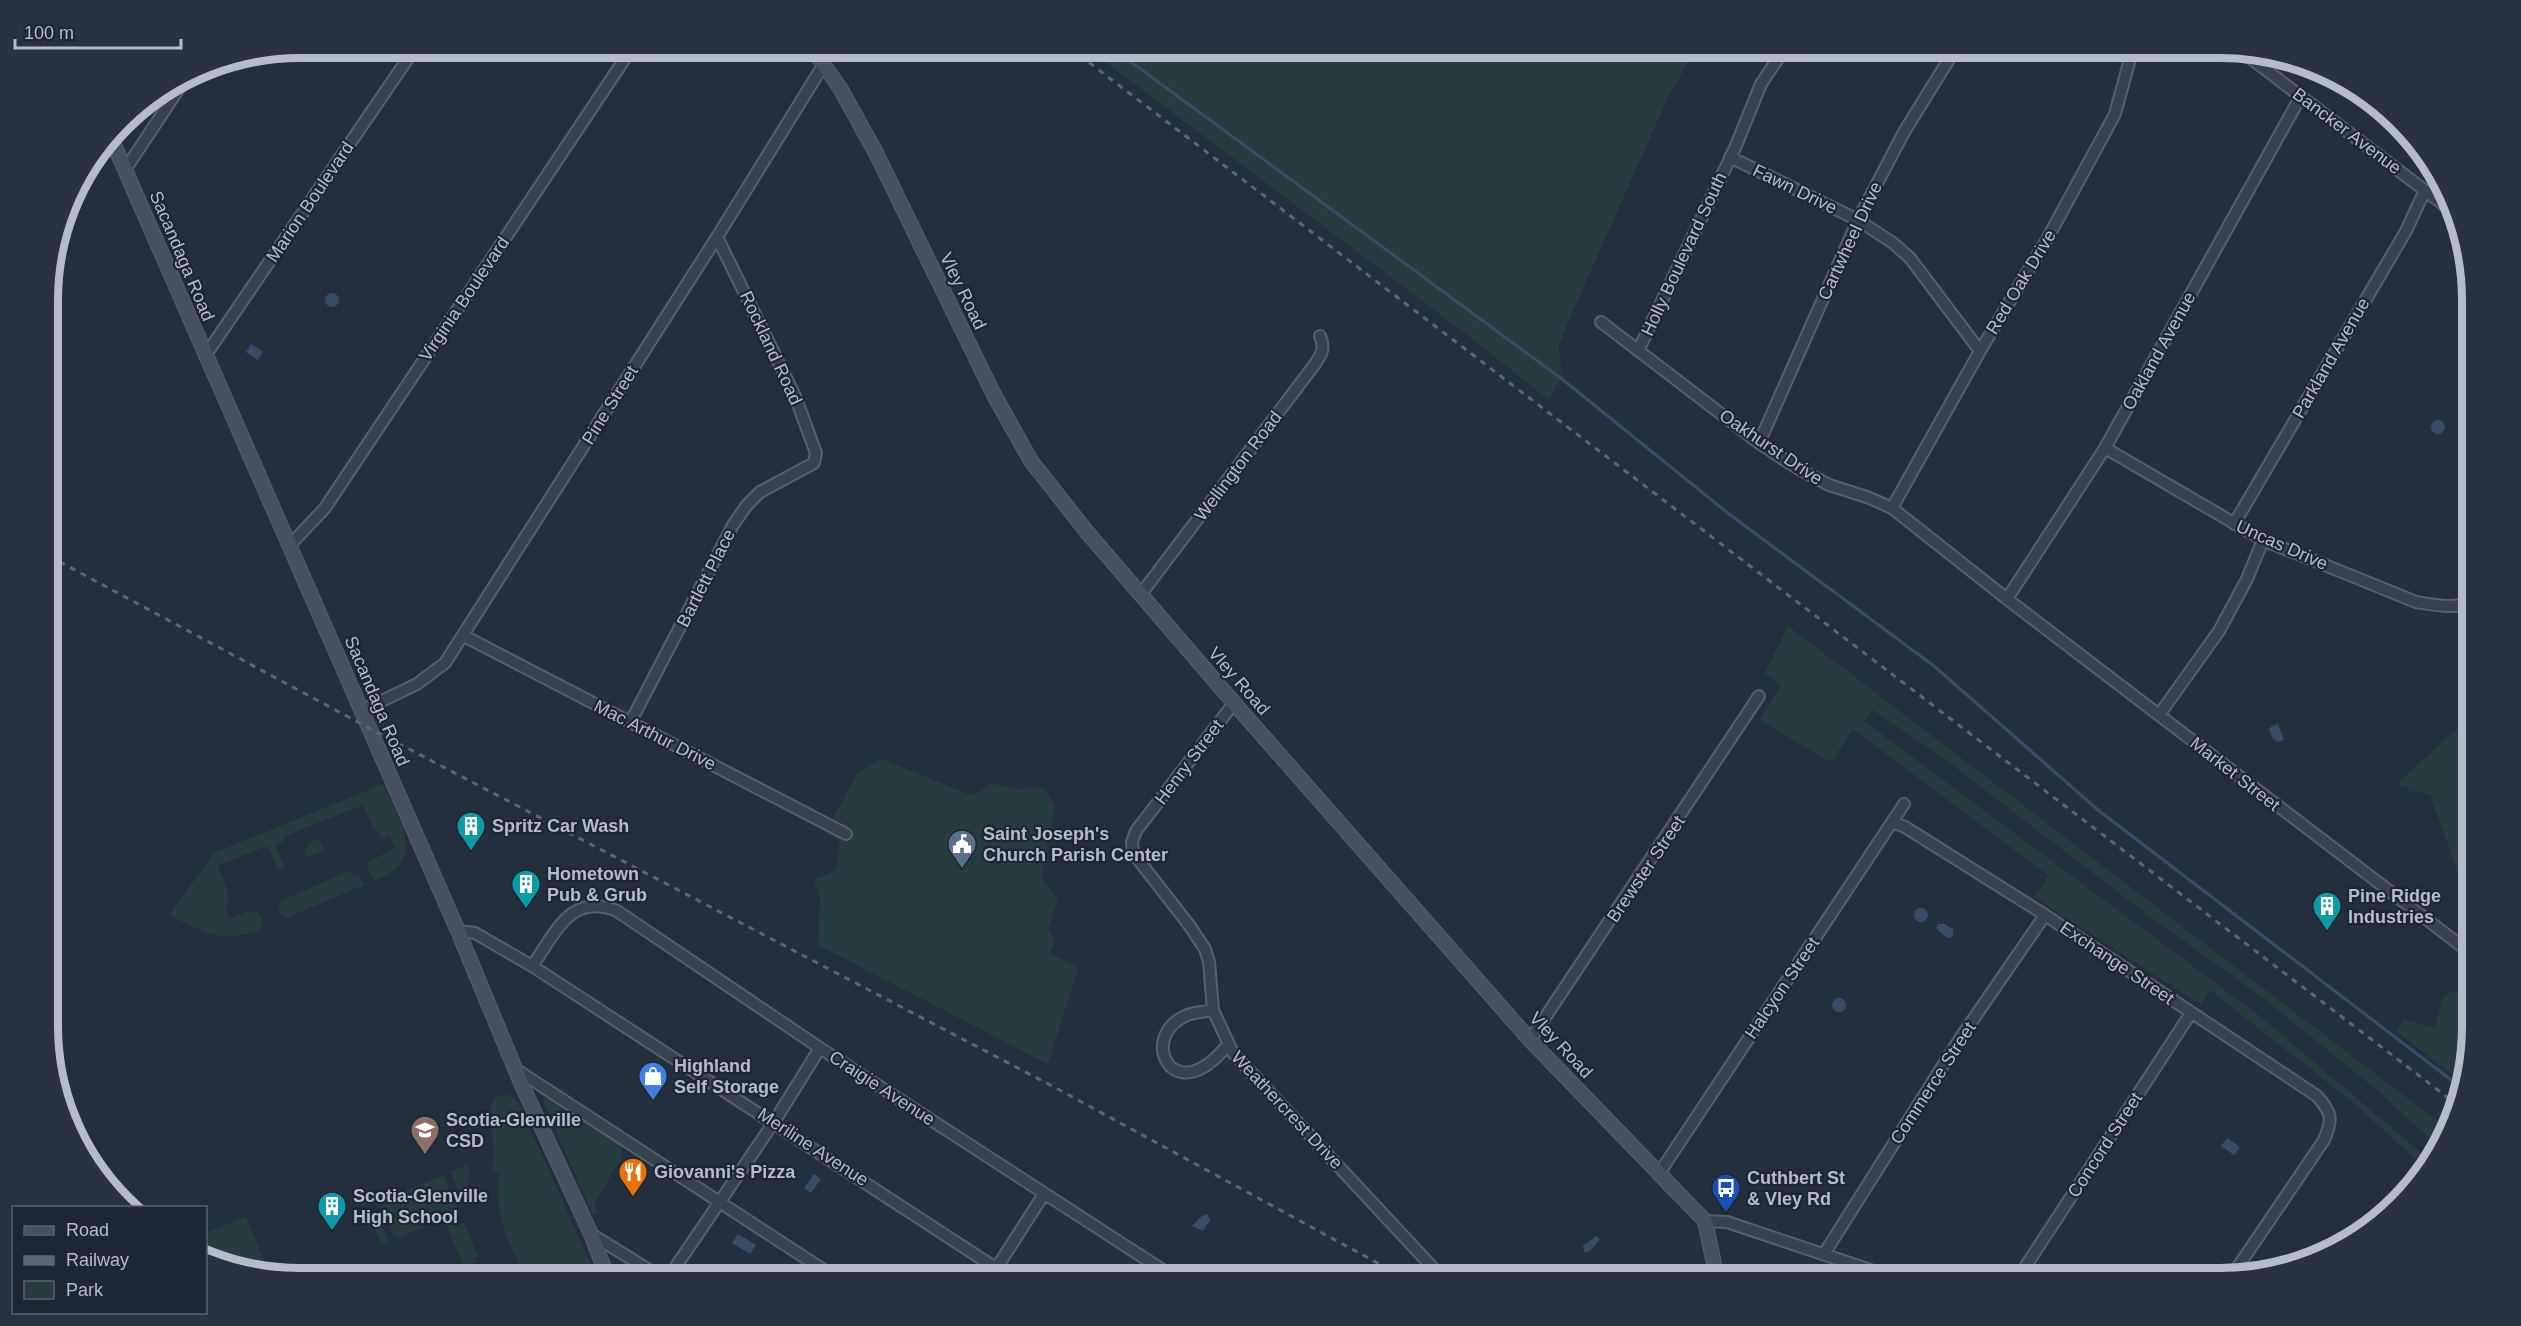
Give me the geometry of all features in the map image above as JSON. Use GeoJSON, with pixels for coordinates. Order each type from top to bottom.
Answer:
{"type":"FeatureCollection","features":[{"type":"Feature","properties":{"kind":"street","name":"Marion Boulevard"},"geometry":{"type":"LineString","coordinates":[[205,356],[408,58]]}},
{"type":"Feature","properties":{"kind":"street","name":"Virginia Boulevard"},"geometry":{"type":"LineString","coordinates":[[290,545],[325,507],[625,58]]}},
{"type":"Feature","properties":{"kind":"street","name":"Vley Road"},"geometry":{"type":"LineString","coordinates":[[820,58],[840,88],[876,153],[993,393],[1031,461],[1059,499],[1234,703],[1530,1040],[1705,1221]]}},
{"type":"Feature","properties":{"kind":"street","name":"Holly Boulevard South"},"geometry":{"type":"LineString","coordinates":[[1638,351],[1767,73],[1778,58]]}},
{"type":"Feature","properties":{"kind":"street","name":"Cartwheel Drive"},"geometry":{"type":"LineString","coordinates":[[1759,442],[1858,220],[1904,132],[1950,58]]}},
{"type":"Feature","properties":{"kind":"street","name":"Red Oak Drive"},"geometry":{"type":"LineString","coordinates":[[1892,508],[1980,351],[2046,241],[2115,114],[2130,58]]}},
{"type":"Feature","properties":{"kind":"street","name":"Bancker Avenue"},"geometry":{"type":"LineString","coordinates":[[2255,61],[2442,203]]}},
{"type":"Feature","properties":{"kind":"street","name":"Pine Street"},"geometry":{"type":"LineString","coordinates":[[361,711],[417,684],[445,663],[717,237],[824,64]]}},
{"type":"Feature","properties":{"kind":"street"},"geometry":{"type":"LineString","coordinates":[[125,170],[176,93]]}},
{"type":"Feature","properties":{"kind":"street","name":"Oakland Avenue"},"geometry":{"type":"LineString","coordinates":[[2007,599],[2105,448],[2301,96]]}},
{"type":"Feature","properties":{"kind":"street","name":"Sacandaga Road"},"geometry":{"type":"LineString","coordinates":[[114,146],[604,1268]]}},
{"type":"Feature","properties":{"kind":"street","name":"Fawn Drive"},"geometry":{"type":"LineString","coordinates":[[1730,157],[1858,220],[1893,243],[1910,258],[1980,351]]}},
{"type":"Feature","properties":{"kind":"street","name":"Parkland Avenue"},"geometry":{"type":"LineString","coordinates":[[2234,524],[2406,231],[2425,190]]}},
{"type":"Feature","properties":{"kind":"street","name":"Rockland Road"},"geometry":{"type":"LineString","coordinates":[[717,237],[795,396],[816,453],[814,463]]}},
{"type":"Feature","properties":{"kind":"street","name":"Oakhurst Drive"},"geometry":{"type":"LineString","coordinates":[[1601,322],[1759,442],[1797,468],[1829,485],[1892,508],[2007,599]]}},
{"type":"Feature","properties":{"kind":"street","name":"Wellington Road"},"geometry":{"type":"LineString","coordinates":[[1141,594],[1322,354],[1323,345],[1320,336]]}},
{"type":"Feature","properties":{"kind":"street","name":"Uncas Drive"},"geometry":{"type":"LineString","coordinates":[[2105,448],[2263,540],[2416,602],[2442,607],[2462,606]]}},
{"type":"Feature","properties":{"kind":"street","name":"Bartlett Place"},"geometry":{"type":"LineString","coordinates":[[630,723],[733,525],[747,505],[760,492],[814,463]]}},
{"type":"Feature","properties":{"kind":"street"},"geometry":{"type":"LineString","coordinates":[[2159,714],[2219,631],[2247,579],[2263,540]]}},
{"type":"Feature","properties":{"kind":"street","name":"Market Street"},"geometry":{"type":"LineString","coordinates":[[2007,599],[2462,946]]}},
{"type":"Feature","properties":{"kind":"street","name":"Mac Arthur Drive"},"geometry":{"type":"LineString","coordinates":[[464,636],[846,834]]}},
{"type":"Feature","properties":{"kind":"street","name":"Brewster Street"},"geometry":{"type":"LineString","coordinates":[[1530,1040],[1759,696]]}},
{"type":"Feature","properties":{"kind":"street","name":"Henry Street"},"geometry":{"type":"LineString","coordinates":[[1133,853],[1132,842],[1136,831],[1234,703]]}},
{"type":"Feature","properties":{"kind":"street","name":"Halcyon Street"},"geometry":{"type":"LineString","coordinates":[[1660,1172],[1904,804]]}},
{"type":"Feature","properties":{"kind":"street","name":"Exchange Street"},"geometry":{"type":"LineString","coordinates":[[1892,822],[1905,827],[2045,915],[2317,1096],[2327,1107],[2331,1116],[2324,1140],[2239,1267]]}},
{"type":"Feature","properties":{"kind":"street","name":"Weathercrest Drive"},"geometry":{"type":"LineString","coordinates":[[1133,853],[1190,925],[1205,949],[1209,962],[1213,1010],[1228,1046],[1434,1268]]}},
{"type":"Feature","properties":{"kind":"street","name":"Craigie Avenue"},"geometry":{"type":"LineString","coordinates":[[532,966],[566,918],[574,911],[587,905],[598,905],[617,911],[820,1048],[1159,1268]]}},
{"type":"Feature","properties":{"kind":"street","name":"Commerce Street"},"geometry":{"type":"LineString","coordinates":[[1824,1254],[1961,1038],[2045,915]]}},
{"type":"Feature","properties":{"kind":"street","name":"Meriline Avenue"},"geometry":{"type":"LineString","coordinates":[[458,931],[476,933],[532,966],[774,1122],[986,1268]]}},
{"type":"Feature","properties":{"kind":"street"},"geometry":{"type":"LineString","coordinates":[[1213,1010],[1187,1015],[1175,1022],[1165,1035],[1162,1049],[1164,1059],[1181,1071],[1193,1072],[1210,1064],[1228,1046]]}},
{"type":"Feature","properties":{"kind":"street","name":"Concord Street"},"geometry":{"type":"LineString","coordinates":[[2025,1268],[2191,1013]]}},
{"type":"Feature","properties":{"kind":"street"},"geometry":{"type":"LineString","coordinates":[[675,1268],[774,1122],[820,1048]]}},
{"type":"Feature","properties":{"kind":"street"},"geometry":{"type":"LineString","coordinates":[[517,1070],[821,1268]]}},
{"type":"Feature","properties":{"kind":"street"},"geometry":{"type":"LineString","coordinates":[[996,1268],[1044,1194]]}},
{"type":"Feature","properties":{"kind":"street"},"geometry":{"type":"LineString","coordinates":[[1715,1268],[1705,1221],[1727,1222],[1865,1268]]}},
{"type":"Feature","properties":{"kind":"street"},"geometry":{"type":"LineString","coordinates":[[591,1234],[646,1268]]}},
{"type":"Feature","properties":{"kind":"green space"},"geometry":{"type":"Polygon","coordinates":[[[1100,58],[1691,58],[1670,93],[1572,313],[1559,346],[1562,379],[1549,400],[1461,330],[1100,58]]]}},
{"type":"Feature","properties":{"kind":"green space"},"geometry":{"type":"Polygon","coordinates":[[[1788,626],[2441,1124],[2433,1142],[2378,1091],[2266,1000],[2153,919],[1938,754],[1873,710],[1864,721],[2257,1014],[2425,1156],[2420,1163],[2351,1101],[2210,990],[2201,1005],[2034,897],[2049,876],[1853,729],[1831,762],[1760,720],[1781,685],[1765,673],[1788,626]]]}},
{"type":"Feature","properties":{"kind":"green space"},"geometry":{"type":"Polygon","coordinates":[[[2462,724],[2462,884],[2430,795],[2397,784],[2462,724]]]}},
{"type":"Feature","properties":{"kind":"green space"},"geometry":{"type":"Polygon","coordinates":[[[882,759],[970,795],[980,792],[989,783],[1015,789],[1044,788],[1055,806],[1041,879],[1058,899],[1048,929],[1055,940],[1050,953],[1078,968],[1048,1064],[818,945],[820,897],[814,880],[836,870],[840,843],[825,832],[858,772],[882,759]]]}},
{"type":"Feature","properties":{"kind":"green space"},"geometry":{"type":"Polygon","coordinates":[[[383,784],[406,839],[406,851],[401,862],[391,872],[374,881],[368,868],[368,863],[395,847],[389,836],[382,838],[373,828],[363,805],[285,836],[283,842],[275,845],[285,868],[278,870],[268,846],[218,865],[228,892],[226,893],[229,904],[225,907],[229,919],[248,911],[257,912],[263,918],[261,929],[248,934],[224,936],[203,931],[169,915],[214,853],[383,784]]]}},
{"type":"Feature","properties":{"kind":"green space"},"geometry":{"type":"Polygon","coordinates":[[[319,838],[324,850],[306,858],[304,849],[310,845],[309,843],[319,838]]]}},
{"type":"Feature","properties":{"kind":"green space"},"geometry":{"type":"Polygon","coordinates":[[[351,870],[354,876],[360,876],[364,885],[286,918],[279,914],[279,907],[283,900],[351,870]]]}},
{"type":"Feature","properties":{"kind":"green space"},"geometry":{"type":"Polygon","coordinates":[[[2462,988],[2462,1042],[2457,1078],[2397,1032],[2403,1020],[2435,1027],[2443,996],[2462,988]]]}},
{"type":"Feature","properties":{"kind":"green space"},"geometry":{"type":"Polygon","coordinates":[[[509,1095],[518,1102],[593,1268],[521,1268],[500,1215],[498,1188],[500,1174],[492,1171],[495,1151],[488,1113],[495,1098],[509,1095]]]}},
{"type":"Feature","properties":{"kind":"green space"},"geometry":{"type":"Polygon","coordinates":[[[544,1096],[621,1144],[622,1157],[595,1202],[597,1214],[593,1215],[543,1101],[544,1096]]]}},
{"type":"Feature","properties":{"kind":"green space"},"geometry":{"type":"Polygon","coordinates":[[[467,1165],[469,1169],[465,1205],[450,1172],[467,1165]]]}},
{"type":"Feature","properties":{"kind":"green space"},"geometry":{"type":"Polygon","coordinates":[[[444,1175],[457,1208],[454,1210],[456,1213],[398,1238],[397,1235],[394,1237],[381,1205],[382,1200],[444,1175]]]}},
{"type":"Feature","properties":{"kind":"green space"},"geometry":{"type":"Polygon","coordinates":[[[376,1212],[388,1239],[387,1244],[382,1245],[369,1215],[376,1212]]]}},
{"type":"Feature","properties":{"kind":"green space"},"geometry":{"type":"Polygon","coordinates":[[[246,1217],[266,1265],[223,1255],[207,1249],[207,1233],[246,1217]]]}},
{"type":"Feature","properties":{"kind":"green space"},"geometry":{"type":"Polygon","coordinates":[[[458,1221],[460,1224],[464,1223],[478,1257],[474,1258],[476,1262],[467,1266],[463,1265],[446,1224],[458,1221]]]}},
{"type":"Feature","properties":{"kind":"water"},"geometry":{"type":"Polygon","coordinates":[[[332,293],[337,295],[339,300],[337,305],[332,307],[327,305],[325,300],[327,295],[332,293]]]}},
{"type":"Feature","properties":{"kind":"water"},"geometry":{"type":"Polygon","coordinates":[[[251,344],[263,351],[258,360],[246,352],[251,344]]]}},
{"type":"Feature","properties":{"kind":"water"},"geometry":{"type":"Polygon","coordinates":[[[2438,420],[2443,422],[2445,427],[2443,432],[2438,434],[2433,432],[2431,427],[2433,422],[2438,420]]]}},
{"type":"Feature","properties":{"kind":"water"},"geometry":{"type":"Polygon","coordinates":[[[2278,724],[2284,740],[2278,742],[2273,739],[2269,729],[2278,724]]]}},
{"type":"Feature","properties":{"kind":"water"},"geometry":{"type":"Polygon","coordinates":[[[1921,908],[1926,910],[1928,915],[1926,920],[1921,922],[1916,920],[1914,915],[1916,910],[1921,908]]]}},
{"type":"Feature","properties":{"kind":"water"},"geometry":{"type":"Polygon","coordinates":[[[1938,924],[1944,924],[1953,929],[1953,937],[1947,938],[1936,928],[1938,924]]]}},
{"type":"Feature","properties":{"kind":"water"},"geometry":{"type":"Polygon","coordinates":[[[1839,998],[1844,1000],[1846,1005],[1844,1010],[1839,1012],[1834,1010],[1832,1005],[1834,1000],[1839,998]]]}},
{"type":"Feature","properties":{"kind":"water"},"geometry":{"type":"Polygon","coordinates":[[[2227,1138],[2240,1147],[2234,1155],[2221,1146],[2227,1138]]]}},
{"type":"Feature","properties":{"kind":"water"},"geometry":{"type":"Polygon","coordinates":[[[814,1174],[821,1179],[811,1193],[804,1188],[814,1174]]]}},
{"type":"Feature","properties":{"kind":"water"},"geometry":{"type":"Polygon","coordinates":[[[1207,1214],[1210,1220],[1203,1231],[1192,1226],[1202,1216],[1207,1214]]]}},
{"type":"Feature","properties":{"kind":"water"},"geometry":{"type":"Polygon","coordinates":[[[738,1234],[756,1245],[750,1254],[732,1243],[738,1234]]]}},
{"type":"Feature","properties":{"kind":"water"},"geometry":{"type":"Polygon","coordinates":[[[1596,1236],[1600,1239],[1589,1252],[1584,1252],[1583,1246],[1596,1236]]]}},
{"type":"Feature","properties":{"kind":"waterway"},"geometry":{"type":"LineString","coordinates":[[1126,58],[1562,379],[1729,514],[1934,666],[2098,810],[2455,1083]]}},
{"type":"Feature","properties":{"kind":"railway"},"geometry":{"type":"LineString","coordinates":[[1083,58],[2451,1100]]}},
{"type":"Feature","properties":{"kind":"railway"},"geometry":{"type":"LineString","coordinates":[[58,561],[367,727],[1056,1088],[1387,1268]]}},
{"type":"Feature","properties":{"kind":"place","name":"Spritz Car Wash"},"geometry":{"type":"Point","coordinates":[471,852]}},
{"type":"Feature","properties":{"kind":"place","name":"Saint Joseph's Church Parish Center"},"geometry":{"type":"Point","coordinates":[962,870]}},
{"type":"Feature","properties":{"kind":"place","name":"Hometown Pub & Grub"},"geometry":{"type":"Point","coordinates":[526,910]}},
{"type":"Feature","properties":{"kind":"place","name":"Pine Ridge Industries"},"geometry":{"type":"Point","coordinates":[2327,932]}},
{"type":"Feature","properties":{"kind":"place","name":"Highland Self Storage"},"geometry":{"type":"Point","coordinates":[653,1102]}},
{"type":"Feature","properties":{"kind":"place","name":"Scotia-Glenville CSD"},"geometry":{"type":"Point","coordinates":[425,1156]}},
{"type":"Feature","properties":{"kind":"place","name":"Giovanni's Pizza"},"geometry":{"type":"Point","coordinates":[633,1198]}},
{"type":"Feature","properties":{"kind":"place","name":"Cuthbert St & Vley Rd"},"geometry":{"type":"Point","coordinates":[1726,1214]}},
{"type":"Feature","properties":{"kind":"place","name":"Scotia-Glenville High School"},"geometry":{"type":"Point","coordinates":[332,1232]}}]}
